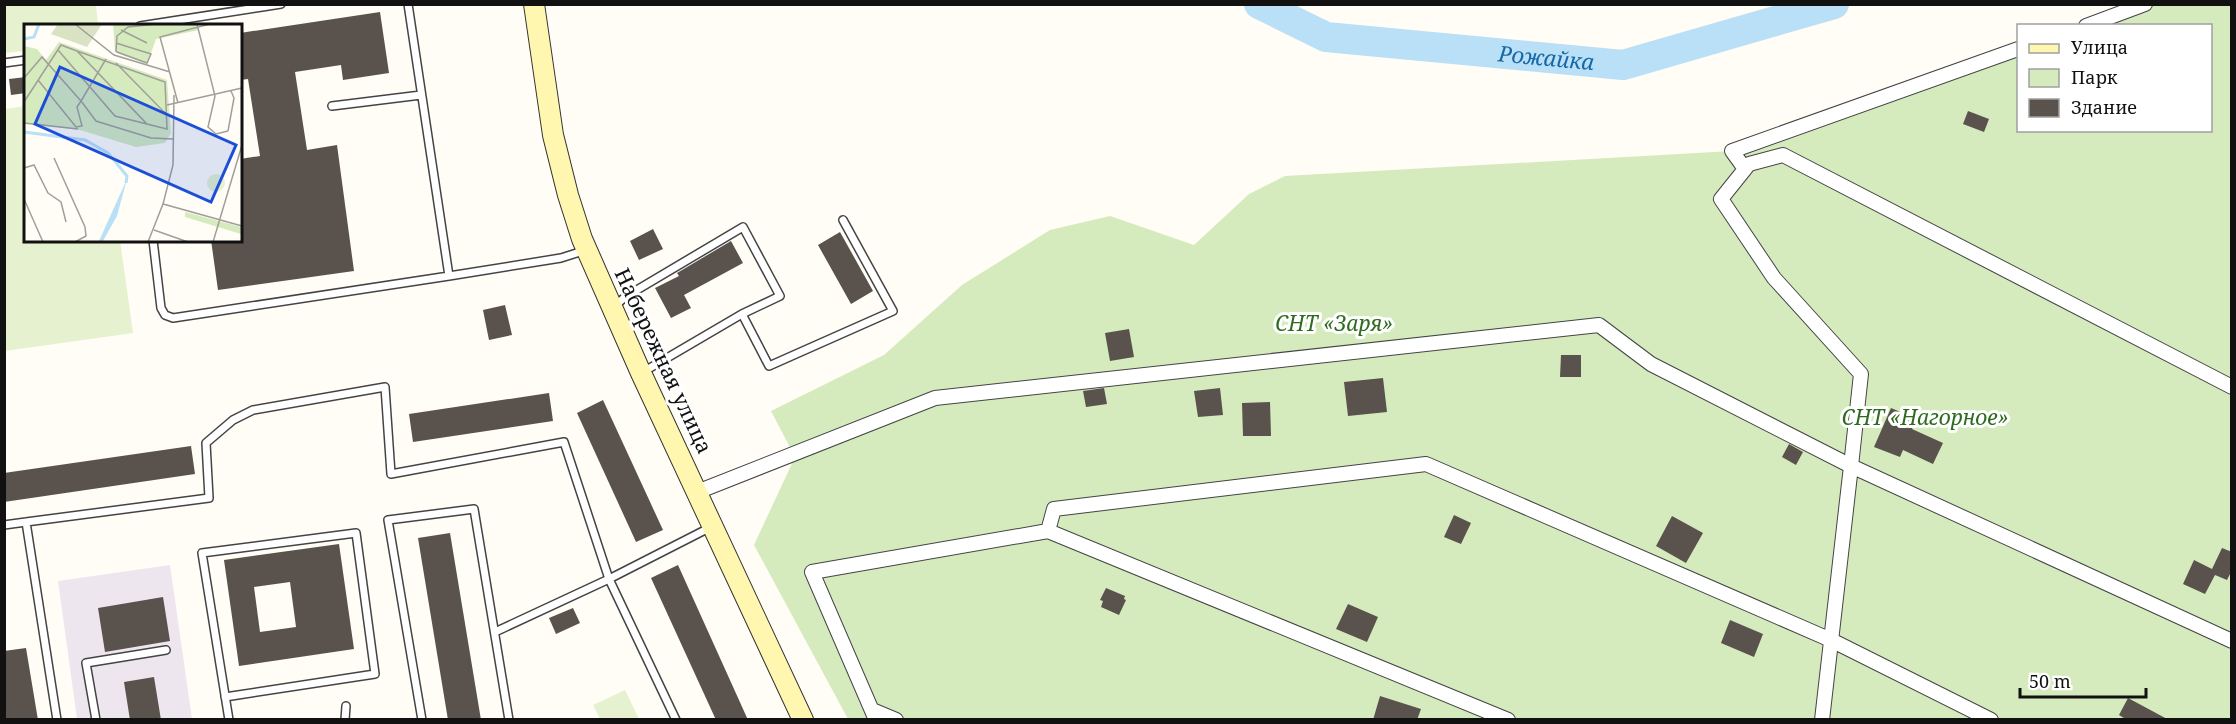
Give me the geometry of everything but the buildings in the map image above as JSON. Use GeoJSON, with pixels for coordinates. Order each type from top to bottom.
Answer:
{"type":"FeatureCollection","features":[{"type":"Feature","properties":{"kind":"street","name":"Набережная улица"},"geometry":{"type":"LineString","coordinates":[[534,4],[553,135],[568,195],[586,249],[641,373],[803,720]]}},
{"type":"Feature","properties":{"kind":"street"},"geometry":{"type":"LineString","coordinates":[[2091,24],[2145,4]]}},
{"type":"Feature","properties":{"kind":"street"},"geometry":{"type":"LineString","coordinates":[[1746,169],[1732,151],[2017,51]]}},
{"type":"Feature","properties":{"kind":"street"},"geometry":{"type":"LineString","coordinates":[[1822,720],[1861,374],[1774,278],[1721,199],[1749,164],[1783,154],[2232,387]]}},
{"type":"Feature","properties":{"kind":"street"},"geometry":{"type":"LineString","coordinates":[[697,492],[935,398],[1599,324],[1651,364],[1851,466],[2232,641]]}},
{"type":"Feature","properties":{"kind":"street"},"geometry":{"type":"LineString","coordinates":[[1048,531],[1054,509],[1426,464],[1831,640],[1990,720]]}},
{"type":"Feature","properties":{"kind":"street"},"geometry":{"type":"LineString","coordinates":[[896,720],[874,715],[812,572],[1048,531],[1508,720]]}},
{"type":"Feature","properties":{"kind":"lane"},"geometry":{"type":"LineString","coordinates":[[152,24],[281,4]]}},
{"type":"Feature","properties":{"kind":"lane"},"geometry":{"type":"LineString","coordinates":[[408,4],[449,276]]}},
{"type":"Feature","properties":{"kind":"lane"},"geometry":{"type":"LineString","coordinates":[[4,63],[24,60]]}},
{"type":"Feature","properties":{"kind":"lane"},"geometry":{"type":"LineString","coordinates":[[332,106],[421,95]]}},
{"type":"Feature","properties":{"kind":"lane"},"geometry":{"type":"LineString","coordinates":[[742,314],[769,366],[893,311],[843,220]]}},
{"type":"Feature","properties":{"kind":"lane"},"geometry":{"type":"LineString","coordinates":[[612,308],[625,297],[743,227],[780,296],[742,314],[641,373]]}},
{"type":"Feature","properties":{"kind":"lane"},"geometry":{"type":"LineString","coordinates":[[153,242],[161,308],[165,315],[173,318],[561,258],[586,249]]}},
{"type":"Feature","properties":{"kind":"lane"},"geometry":{"type":"LineString","coordinates":[[4,525],[209,498],[206,443],[238,417],[264,407],[386,387],[392,474],[564,442],[609,579],[676,720]]}},
{"type":"Feature","properties":{"kind":"lane"},"geometry":{"type":"LineString","coordinates":[[422,720],[388,520],[474,509],[509,720]]}},
{"type":"Feature","properties":{"kind":"lane"},"geometry":{"type":"LineString","coordinates":[[26,522],[57,720]]}},
{"type":"Feature","properties":{"kind":"lane"},"geometry":{"type":"LineString","coordinates":[[495,632],[609,579],[713,526]]}},
{"type":"Feature","properties":{"kind":"lane"},"geometry":{"type":"LineString","coordinates":[[225,697],[375,674],[356,533],[202,553],[225,697],[229,720]]}},
{"type":"Feature","properties":{"kind":"lane"},"geometry":{"type":"LineString","coordinates":[[96,720],[86,663],[166,650]]}},
{"type":"Feature","properties":{"kind":"lane"},"geometry":{"type":"LineString","coordinates":[[345,720],[346,706]]}},
{"type":"Feature","properties":{"kind":"shaded area"},"geometry":{"type":"Polygon","coordinates":[[[170,565],[192,719],[77,719],[58,581],[170,565]]]}},
{"type":"Feature","properties":{"kind":"green space"},"geometry":{"type":"Polygon","coordinates":[[[4,5],[96,5],[98,24],[24,24],[24,51],[5,53],[4,5]]]}},
{"type":"Feature","properties":{"kind":"green space","name":"СНТ «Нагорное»"},"geometry":{"type":"Polygon","coordinates":[[[2138,5],[2231,5],[2231,719],[848,719],[754,545],[795,457],[771,411],[884,355],[962,285],[1050,230],[1110,216],[1194,245],[1249,194],[1285,176],[1732,151],[2017,48],[2017,132],[2212,132],[2212,24],[2083,24],[2138,5]]]}},
{"type":"Feature","properties":{"kind":"green space"},"geometry":{"type":"Polygon","coordinates":[[[24,106],[24,242],[120,242],[133,333],[5,351],[5,109],[24,106]]]}},
{"type":"Feature","properties":{"kind":"green space"},"geometry":{"type":"Polygon","coordinates":[[[625,690],[639,719],[600,719],[593,705],[625,690]]]}},
{"type":"Feature","properties":{"kind":"waterway","name":"Рожайка"},"geometry":{"type":"LineString","coordinates":[[1259,4],[1326,37],[1623,65],[1834,4]]}},
{"type":"Feature","properties":{"kind":"park label","name":"СНТ «Заря»"},"geometry":{"type":"Point","coordinates":[1334,324]}}]}
